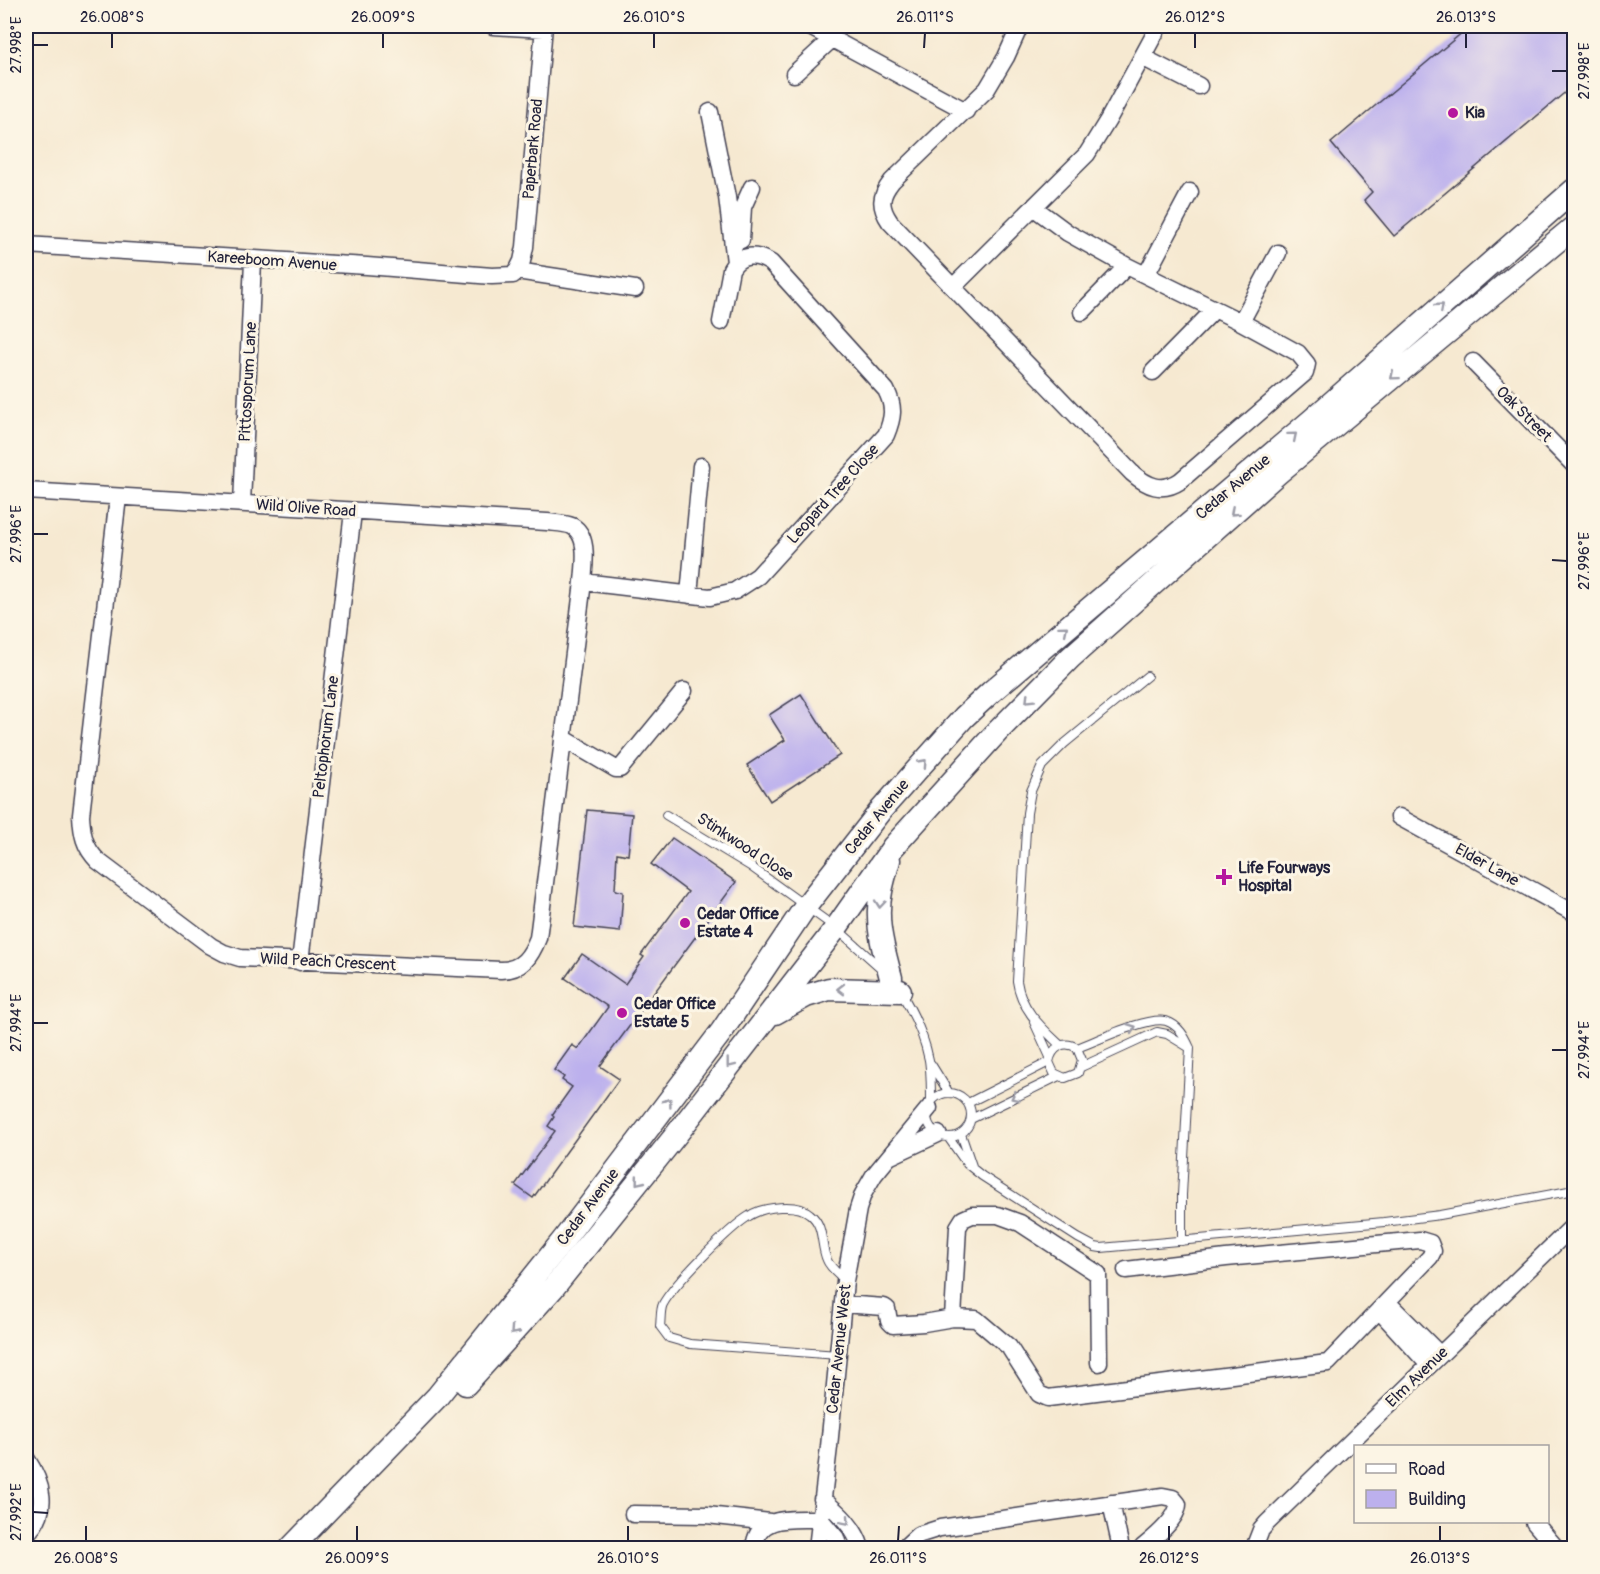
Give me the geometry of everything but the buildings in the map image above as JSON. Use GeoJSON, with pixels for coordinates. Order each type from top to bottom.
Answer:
{"type":"FeatureCollection","features":[{"type":"Feature","properties":{"kind":"main road","name":"Cedar Avenue"},"geometry":{"type":"LineString","coordinates":[[291,1548],[418,1419],[452,1379],[564,1239],[728,1023],[807,906],[909,778],[964,717],[1312,420],[1575,190]]}},
{"type":"Feature","properties":{"kind":"main road","name":"Cedar Avenue"},"geometry":{"type":"LineString","coordinates":[[306,1548],[426,1428],[553,1288],[836,928],[892,847],[997,732],[1070,658],[1278,473],[1575,227]]}},
{"type":"Feature","properties":{"kind":"main road"},"geometry":{"type":"LineString","coordinates":[[766,1018],[806,996],[829,989],[895,984],[879,916],[882,885],[892,847]]}},
{"type":"Feature","properties":{"kind":"street"},"geometry":{"type":"LineString","coordinates":[[493,26],[544,27]]}},
{"type":"Feature","properties":{"kind":"street"},"geometry":{"type":"LineString","coordinates":[[808,26],[966,111]]}},
{"type":"Feature","properties":{"kind":"street"},"geometry":{"type":"LineString","coordinates":[[1020,26],[992,82],[966,111],[885,190],[881,203],[890,222],[1132,472],[1142,481],[1159,488],[1180,482],[1301,378],[1307,368],[1305,360],[1298,353],[1127,266],[1068,233],[1033,207]]}},
{"type":"Feature","properties":{"kind":"street"},"geometry":{"type":"LineString","coordinates":[[954,286],[1073,169],[1095,143],[1159,26]]}},
{"type":"Feature","properties":{"kind":"street","name":"Paperbark Road"},"geometry":{"type":"LineString","coordinates":[[517,271],[525,247],[544,27]]}},
{"type":"Feature","properties":{"kind":"street"},"geometry":{"type":"LineString","coordinates":[[794,74],[832,39]]}},
{"type":"Feature","properties":{"kind":"street"},"geometry":{"type":"LineString","coordinates":[[1142,57],[1199,86]]}},
{"type":"Feature","properties":{"kind":"street"},"geometry":{"type":"LineString","coordinates":[[710,112],[738,260]]}},
{"type":"Feature","properties":{"kind":"street"},"geometry":{"type":"LineString","coordinates":[[721,322],[731,269],[738,260],[743,207],[752,187]]}},
{"type":"Feature","properties":{"kind":"street"},"geometry":{"type":"LineString","coordinates":[[1146,275],[1190,192]]}},
{"type":"Feature","properties":{"kind":"street","name":"Kareeboom Avenue"},"geometry":{"type":"LineString","coordinates":[[26,245],[492,276],[513,274],[517,271],[635,289]]}},
{"type":"Feature","properties":{"kind":"street"},"geometry":{"type":"LineString","coordinates":[[1241,322],[1278,253]]}},
{"type":"Feature","properties":{"kind":"street","name":"Leopard Tree Close"},"geometry":{"type":"LineString","coordinates":[[583,582],[710,597],[728,593],[746,585],[758,576],[886,435],[894,412],[892,401],[886,390],[771,263],[755,256],[738,260]]}},
{"type":"Feature","properties":{"kind":"street","name":"Pittosporum Lane"},"geometry":{"type":"LineString","coordinates":[[242,503],[253,261]]}},
{"type":"Feature","properties":{"kind":"street"},"geometry":{"type":"LineString","coordinates":[[1083,312],[1127,266]]}},
{"type":"Feature","properties":{"kind":"street"},"geometry":{"type":"LineString","coordinates":[[1153,372],[1214,310]]}},
{"type":"Feature","properties":{"kind":"street","name":"Oak Street"},"geometry":{"type":"LineString","coordinates":[[1473,362],[1575,465]]}},
{"type":"Feature","properties":{"kind":"street"},"geometry":{"type":"LineString","coordinates":[[689,595],[701,466]]}},
{"type":"Feature","properties":{"kind":"street","name":"Wild Olive Road"},"geometry":{"type":"LineString","coordinates":[[26,491],[562,524],[572,526],[581,536]]}},
{"type":"Feature","properties":{"kind":"street","name":"Wild Peach Crescent"},"geometry":{"type":"LineString","coordinates":[[118,497],[81,830],[86,846],[98,861],[212,946],[240,958],[509,970],[522,964],[538,939],[583,582],[584,547],[581,536]]}},
{"type":"Feature","properties":{"kind":"street","name":"Peltophorum Lane"},"geometry":{"type":"LineString","coordinates":[[300,962],[353,512]]}},
{"type":"Feature","properties":{"kind":"street"},"geometry":{"type":"LineString","coordinates":[[563,738],[616,769],[620,769],[684,692]]}},
{"type":"Feature","properties":{"kind":"street","name":"Elder Lane"},"geometry":{"type":"LineString","coordinates":[[1399,817],[1575,913]]}},
{"type":"Feature","properties":{"kind":"street","name":"Cedar Avenue West"},"geometry":{"type":"LineString","coordinates":[[817,1548],[852,1232],[863,1194],[871,1180],[930,1105]]}},
{"type":"Feature","properties":{"kind":"street","name":"Cedar Avenue West"},"geometry":{"type":"LineString","coordinates":[[888,1158],[943,1136]]}},
{"type":"Feature","properties":{"kind":"street"},"geometry":{"type":"LineString","coordinates":[[953,1318],[958,1227],[963,1219],[972,1215],[998,1215],[1020,1223],[1098,1274],[1099,1362]]}},
{"type":"Feature","properties":{"kind":"street","name":"Elm Avenue"},"geometry":{"type":"LineString","coordinates":[[1254,1548],[1261,1530],[1575,1225]]}},
{"type":"Feature","properties":{"kind":"street"},"geometry":{"type":"LineString","coordinates":[[843,1304],[884,1307],[893,1325],[953,1318],[976,1318],[1009,1347],[1039,1394],[1048,1398],[1328,1363],[1430,1257],[1433,1251],[1430,1244],[1420,1240],[1126,1270]]}},
{"type":"Feature","properties":{"kind":"street"},"geometry":{"type":"LineString","coordinates":[[1383,1306],[1435,1360]]}},
{"type":"Feature","properties":{"kind":"street"},"geometry":{"type":"LineString","coordinates":[[26,1458],[34,1471],[42,1494],[37,1518],[26,1534]]}},
{"type":"Feature","properties":{"kind":"street"},"geometry":{"type":"LineString","coordinates":[[904,1548],[918,1535],[940,1528],[1163,1496],[1173,1498],[1177,1501],[1178,1509],[1175,1515],[1155,1538],[1142,1548]]}},
{"type":"Feature","properties":{"kind":"street"},"geometry":{"type":"LineString","coordinates":[[822,1499],[848,1523],[857,1535],[861,1548]]}},
{"type":"Feature","properties":{"kind":"street"},"geometry":{"type":"LineString","coordinates":[[1111,1503],[1121,1548]]}},
{"type":"Feature","properties":{"kind":"street"},"geometry":{"type":"LineString","coordinates":[[633,1514],[707,1515],[770,1522],[820,1519],[836,1538],[839,1548]]}},
{"type":"Feature","properties":{"kind":"street"},"geometry":{"type":"LineString","coordinates":[[754,1548],[758,1534],[770,1522]]}},
{"type":"Feature","properties":{"kind":"street"},"geometry":{"type":"LineString","coordinates":[[1536,1523],[1556,1548]]}},
{"type":"Feature","properties":{"kind":"lane"},"geometry":{"type":"LineString","coordinates":[[1059,1076],[1054,1072],[1033,1019],[1022,1002],[1017,981],[1030,791],[1042,766],[1064,744],[1147,676]]}},
{"type":"Feature","properties":{"kind":"lane","name":"Stinkwood Close"},"geometry":{"type":"LineString","coordinates":[[666,815],[750,866],[807,906]]}},
{"type":"Feature","properties":{"kind":"lane"},"geometry":{"type":"LineString","coordinates":[[807,906],[853,941],[895,984],[917,1023],[929,1061],[949,1093],[963,1098],[968,1103],[971,1119],[962,1134],[975,1171]]}},
{"type":"Feature","properties":{"kind":"lane"},"geometry":{"type":"LineString","coordinates":[[1033,1019],[1060,1046]]}},
{"type":"Feature","properties":{"kind":"lane"},"geometry":{"type":"LineString","coordinates":[[1077,1048],[1145,1023],[1160,1021],[1169,1022],[1186,1039],[1190,1048],[1182,1195],[1182,1241]]}},
{"type":"Feature","properties":{"kind":"lane"},"geometry":{"type":"LineString","coordinates":[[971,1119],[1059,1076],[1072,1077],[1082,1067],[1157,1032],[1167,1034],[1190,1048]]}},
{"type":"Feature","properties":{"kind":"lane"},"geometry":{"type":"LineString","coordinates":[[968,1103],[1049,1059],[1055,1048],[1066,1044],[1077,1048],[1081,1054],[1082,1067]]}},
{"type":"Feature","properties":{"kind":"lane"},"geometry":{"type":"LineString","coordinates":[[929,1061],[928,1122],[975,1171],[1095,1247],[1110,1248],[1429,1216],[1575,1190]]}},
{"type":"Feature","properties":{"kind":"lane","name":"Cedar Avenue West"},"geometry":{"type":"LineString","coordinates":[[930,1105],[942,1094],[949,1093]]}},
{"type":"Feature","properties":{"kind":"lane","name":"Cedar Avenue West"},"geometry":{"type":"LineString","coordinates":[[943,1136],[962,1134]]}},
{"type":"Feature","properties":{"kind":"lane"},"geometry":{"type":"LineString","coordinates":[[838,1354],[690,1344],[669,1338],[660,1326],[662,1306],[680,1282],[730,1231],[750,1215],[765,1209],[790,1207],[810,1213],[820,1226],[827,1260],[845,1281]]}},
{"type":"Feature","properties":{"kind":"place","name":"Kia"},"geometry":{"type":"Point","coordinates":[1453,113]}},
{"type":"Feature","properties":{"kind":"place","name":"Life Fourways Hospital"},"geometry":{"type":"Point","coordinates":[1224,877]}},
{"type":"Feature","properties":{"kind":"place","name":"Cedar Office Estate 4"},"geometry":{"type":"Point","coordinates":[685,923]}},
{"type":"Feature","properties":{"kind":"place","name":"Cedar Office Estate 5"},"geometry":{"type":"Point","coordinates":[622,1013]}}]}
